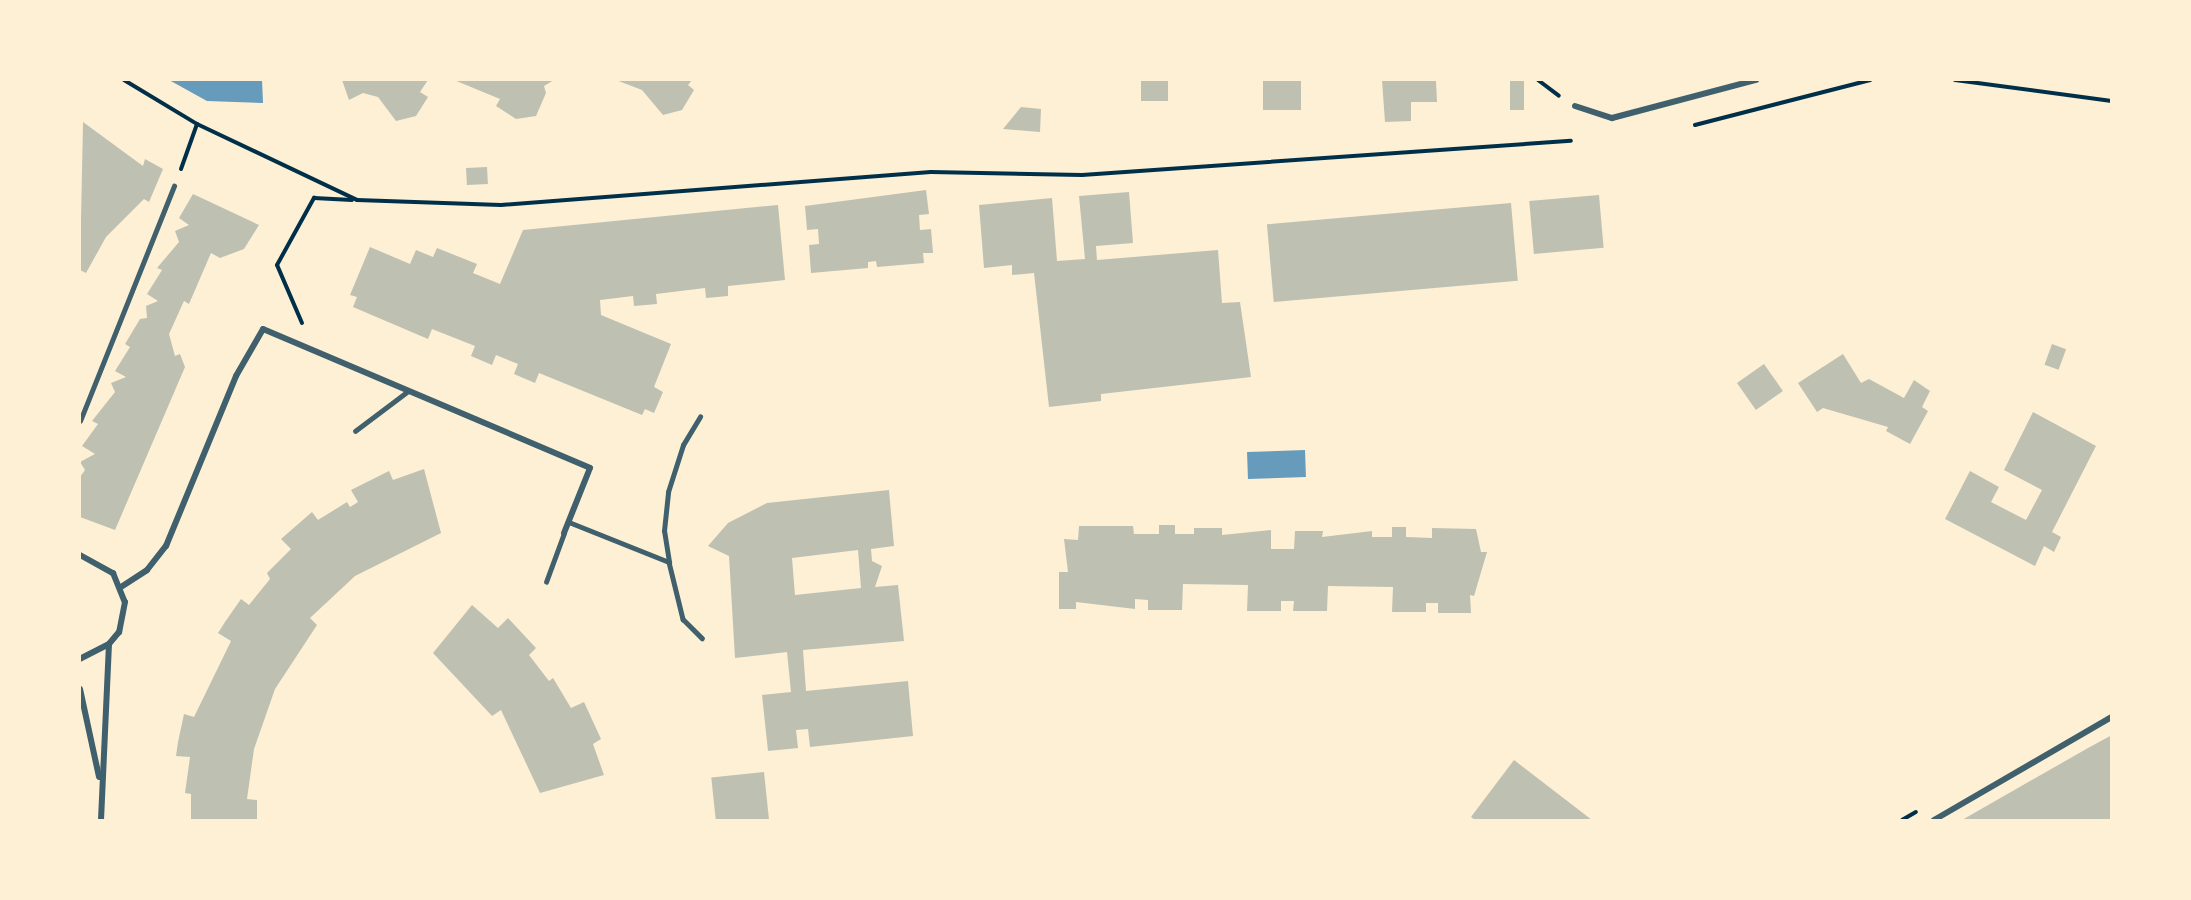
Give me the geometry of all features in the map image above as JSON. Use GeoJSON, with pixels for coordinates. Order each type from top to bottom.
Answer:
{"type":"FeatureCollection","features":[{"type":"Feature","properties":{"kind":"street"},"geometry":{"type":"LineString","coordinates":[[1575,106],[1612,118],[1756,80]]}},
{"type":"Feature","properties":{"kind":"street"},"geometry":{"type":"LineString","coordinates":[[121,587],[147,570],[166,546],[236,376],[263,329],[590,468],[564,533]]}},
{"type":"Feature","properties":{"kind":"street"},"geometry":{"type":"LineString","coordinates":[[80,555],[100,562],[121,587],[124,618],[109,645],[111,686],[100,781],[101,820]]}},
{"type":"Feature","properties":{"kind":"street"},"geometry":{"type":"LineString","coordinates":[[80,659],[109,645]]}},
{"type":"Feature","properties":{"kind":"street"},"geometry":{"type":"LineString","coordinates":[[80,689],[100,781]]}},
{"type":"Feature","properties":{"kind":"street"},"geometry":{"type":"LineString","coordinates":[[1934,820],[2112,717]]}},
{"type":"Feature","properties":{"kind":"lane"},"geometry":{"type":"LineString","coordinates":[[80,421],[174,186]]}},
{"type":"Feature","properties":{"kind":"lane"},"geometry":{"type":"LineString","coordinates":[[355,431],[408,391]]}},
{"type":"Feature","properties":{"kind":"lane"},"geometry":{"type":"LineString","coordinates":[[700,417],[683,445],[668,492],[663,531],[683,619],[702,638]]}},
{"type":"Feature","properties":{"kind":"lane"},"geometry":{"type":"LineString","coordinates":[[569,522],[669,562]]}},
{"type":"Feature","properties":{"kind":"lane"},"geometry":{"type":"LineString","coordinates":[[546,582],[564,533]]}},
{"type":"Feature","properties":{"kind":"path"},"geometry":{"type":"LineString","coordinates":[[124,80],[197,124],[357,200]]}},
{"type":"Feature","properties":{"kind":"path"},"geometry":{"type":"LineString","coordinates":[[1538,80],[1575,106]]}},
{"type":"Feature","properties":{"kind":"path"},"geometry":{"type":"LineString","coordinates":[[1695,125],[1870,80]]}},
{"type":"Feature","properties":{"kind":"path"},"geometry":{"type":"LineString","coordinates":[[1955,80],[2112,101]]}},
{"type":"Feature","properties":{"kind":"path"},"geometry":{"type":"LineString","coordinates":[[174,186],[197,124]]}},
{"type":"Feature","properties":{"kind":"path"},"geometry":{"type":"LineString","coordinates":[[310,348],[317,329],[300,322],[277,265],[314,198],[501,205],[931,172],[1082,175],[1571,141]]}},
{"type":"Feature","properties":{"kind":"water"},"geometry":{"type":"Polygon","coordinates":[[[169,80],[262,80],[263,103],[207,101],[169,80]]]}},
{"type":"Feature","properties":{"kind":"water"},"geometry":{"type":"Polygon","coordinates":[[[1305,450],[1306,477],[1248,479],[1247,452],[1305,450]]]}},
{"type":"Feature","properties":{"kind":"building"},"geometry":{"type":"Polygon","coordinates":[[[342,80],[428,80],[420,92],[428,97],[416,116],[396,121],[378,97],[363,93],[349,100],[342,80]]]}},
{"type":"Feature","properties":{"kind":"building"},"geometry":{"type":"Polygon","coordinates":[[[454,80],[554,80],[544,86],[546,93],[536,116],[516,119],[496,106],[500,99],[454,80]]]}},
{"type":"Feature","properties":{"kind":"building"},"geometry":{"type":"Polygon","coordinates":[[[616,80],[692,80],[688,85],[694,90],[682,110],[663,115],[642,90],[616,80]]]}},
{"type":"Feature","properties":{"kind":"building"},"geometry":{"type":"Polygon","coordinates":[[[1141,80],[1168,80],[1168,101],[1141,101],[1141,80]]]}},
{"type":"Feature","properties":{"kind":"building"},"geometry":{"type":"Polygon","coordinates":[[[1263,80],[1301,80],[1301,110],[1263,110],[1263,80]]]}},
{"type":"Feature","properties":{"kind":"building"},"geometry":{"type":"Polygon","coordinates":[[[1382,80],[1436,81],[1437,102],[1411,102],[1411,121],[1385,122],[1382,80]]]}},
{"type":"Feature","properties":{"kind":"building"},"geometry":{"type":"Polygon","coordinates":[[[1510,80],[1524,80],[1524,110],[1510,110],[1510,80]]]}},
{"type":"Feature","properties":{"kind":"building"},"geometry":{"type":"Polygon","coordinates":[[[1021,107],[1041,109],[1040,132],[1003,129],[1021,107]]]}},
{"type":"Feature","properties":{"kind":"building"},"geometry":{"type":"Polygon","coordinates":[[[83,122],[143,166],[145,159],[163,169],[149,202],[144,199],[106,237],[86,273],[80,270],[83,122]]]}},
{"type":"Feature","properties":{"kind":"building"},"geometry":{"type":"Polygon","coordinates":[[[487,167],[488,184],[467,185],[466,168],[487,167]]]}},
{"type":"Feature","properties":{"kind":"building"},"geometry":{"type":"Polygon","coordinates":[[[926,190],[929,214],[919,215],[920,230],[931,229],[933,253],[923,253],[924,263],[877,267],[876,261],[868,262],[868,268],[811,273],[809,245],[819,244],[818,229],[807,230],[805,206],[926,190]]]}},
{"type":"Feature","properties":{"kind":"building"},"geometry":{"type":"Polygon","coordinates":[[[1129,192],[1133,243],[1096,246],[1097,260],[1218,250],[1222,303],[1240,302],[1251,377],[1101,394],[1101,401],[1049,407],[1034,273],[1012,275],[1012,265],[984,268],[979,205],[1052,198],[1057,261],[1085,259],[1079,196],[1129,192]]]}},
{"type":"Feature","properties":{"kind":"building"},"geometry":{"type":"Polygon","coordinates":[[[193,194],[259,225],[244,249],[220,258],[211,253],[189,304],[184,301],[169,334],[175,356],[180,354],[185,367],[115,530],[80,517],[80,477],[85,470],[80,462],[95,454],[82,446],[98,424],[92,421],[115,392],[111,383],[126,377],[115,371],[130,347],[125,344],[140,319],[147,318],[146,306],[158,301],[147,294],[162,270],[157,268],[179,242],[175,231],[189,225],[179,218],[193,194]]]}},
{"type":"Feature","properties":{"kind":"building"},"geometry":{"type":"Polygon","coordinates":[[[1599,195],[1604,248],[1534,254],[1529,201],[1599,195]]]}},
{"type":"Feature","properties":{"kind":"building"},"geometry":{"type":"Polygon","coordinates":[[[1511,203],[1518,281],[1274,302],[1267,224],[1511,203]]]}},
{"type":"Feature","properties":{"kind":"building"},"geometry":{"type":"Polygon","coordinates":[[[778,205],[785,280],[728,286],[728,296],[706,298],[705,288],[656,294],[657,304],[634,306],[633,296],[600,300],[601,315],[671,344],[654,387],[663,392],[654,413],[645,409],[642,415],[539,373],[535,383],[514,374],[518,364],[496,355],[492,365],[471,356],[475,346],[432,329],[428,339],[353,307],[357,297],[350,295],[370,247],[410,264],[416,250],[433,257],[437,248],[477,264],[473,273],[500,284],[523,230],[778,205]]]}},
{"type":"Feature","properties":{"kind":"building"},"geometry":{"type":"Polygon","coordinates":[[[2052,344],[2066,349],[2059,370],[2044,365],[2052,344]]]}},
{"type":"Feature","properties":{"kind":"building"},"geometry":{"type":"Polygon","coordinates":[[[1843,354],[1861,383],[1869,379],[1904,398],[1914,380],[1930,391],[1922,407],[1928,411],[1910,444],[1886,431],[1888,427],[1823,408],[1817,412],[1798,383],[1843,354]]]}},
{"type":"Feature","properties":{"kind":"building"},"geometry":{"type":"Polygon","coordinates":[[[1764,364],[1783,391],[1756,410],[1737,383],[1764,364]]]}},
{"type":"Feature","properties":{"kind":"building"},"geometry":{"type":"Polygon","coordinates":[[[2033,412],[2096,446],[2052,532],[2061,537],[2054,552],[2044,546],[2035,566],[1945,519],[1970,471],[1999,487],[1991,502],[2026,520],[2042,490],[2004,470],[2033,412]]]}},
{"type":"Feature","properties":{"kind":"building"},"geometry":{"type":"Polygon","coordinates":[[[424,469],[441,533],[355,576],[310,618],[317,625],[275,689],[254,749],[247,799],[257,800],[257,820],[191,820],[191,794],[185,793],[190,757],[176,756],[178,742],[184,714],[194,717],[231,641],[218,633],[225,622],[241,599],[249,605],[270,579],[267,573],[291,549],[281,539],[312,512],[318,520],[347,502],[350,507],[358,502],[351,490],[389,471],[393,480],[424,469]]]}},
{"type":"Feature","properties":{"kind":"building"},"geometry":{"type":"Polygon","coordinates":[[[889,490],[894,546],[871,549],[872,561],[882,566],[875,587],[898,585],[904,641],[803,650],[806,691],[908,681],[913,736],[810,747],[808,729],[796,730],[798,748],[768,751],[762,695],[791,692],[787,652],[735,658],[729,556],[708,546],[728,523],[767,503],[889,490]],[[858,550],[792,558],[795,595],[861,588],[858,550]]]}},
{"type":"Feature","properties":{"kind":"building"},"geometry":{"type":"Polygon","coordinates":[[[1159,525],[1175,525],[1175,534],[1194,534],[1194,528],[1222,528],[1222,535],[1271,530],[1271,549],[1294,549],[1295,531],[1323,531],[1322,537],[1372,531],[1372,537],[1392,537],[1392,527],[1406,527],[1406,537],[1432,538],[1432,528],[1476,529],[1481,552],[1487,552],[1474,596],[1470,595],[1471,613],[1438,613],[1438,603],[1426,603],[1426,612],[1392,612],[1393,587],[1328,586],[1327,611],[1293,611],[1294,601],[1281,601],[1281,611],[1247,611],[1248,585],[1183,584],[1182,610],[1148,610],[1148,600],[1135,599],[1135,609],[1076,602],[1076,609],[1059,609],[1059,572],[1068,572],[1064,539],[1078,540],[1079,526],[1133,526],[1134,534],[1159,534],[1159,525]]]}},
{"type":"Feature","properties":{"kind":"building"},"geometry":{"type":"Polygon","coordinates":[[[472,605],[498,628],[508,618],[536,648],[529,655],[549,681],[553,678],[571,708],[584,702],[601,739],[593,744],[604,775],[540,793],[501,710],[492,716],[433,653],[472,605]]]}},
{"type":"Feature","properties":{"kind":"building"},"geometry":{"type":"Polygon","coordinates":[[[2112,735],[2112,820],[1962,820],[2088,748],[2112,735]]]}},
{"type":"Feature","properties":{"kind":"building"},"geometry":{"type":"Polygon","coordinates":[[[1514,760],[1592,820],[1475,820],[1471,817],[1514,760]]]}},
{"type":"Feature","properties":{"kind":"building"},"geometry":{"type":"Polygon","coordinates":[[[764,772],[769,820],[716,820],[711,778],[764,772]]]}}]}
